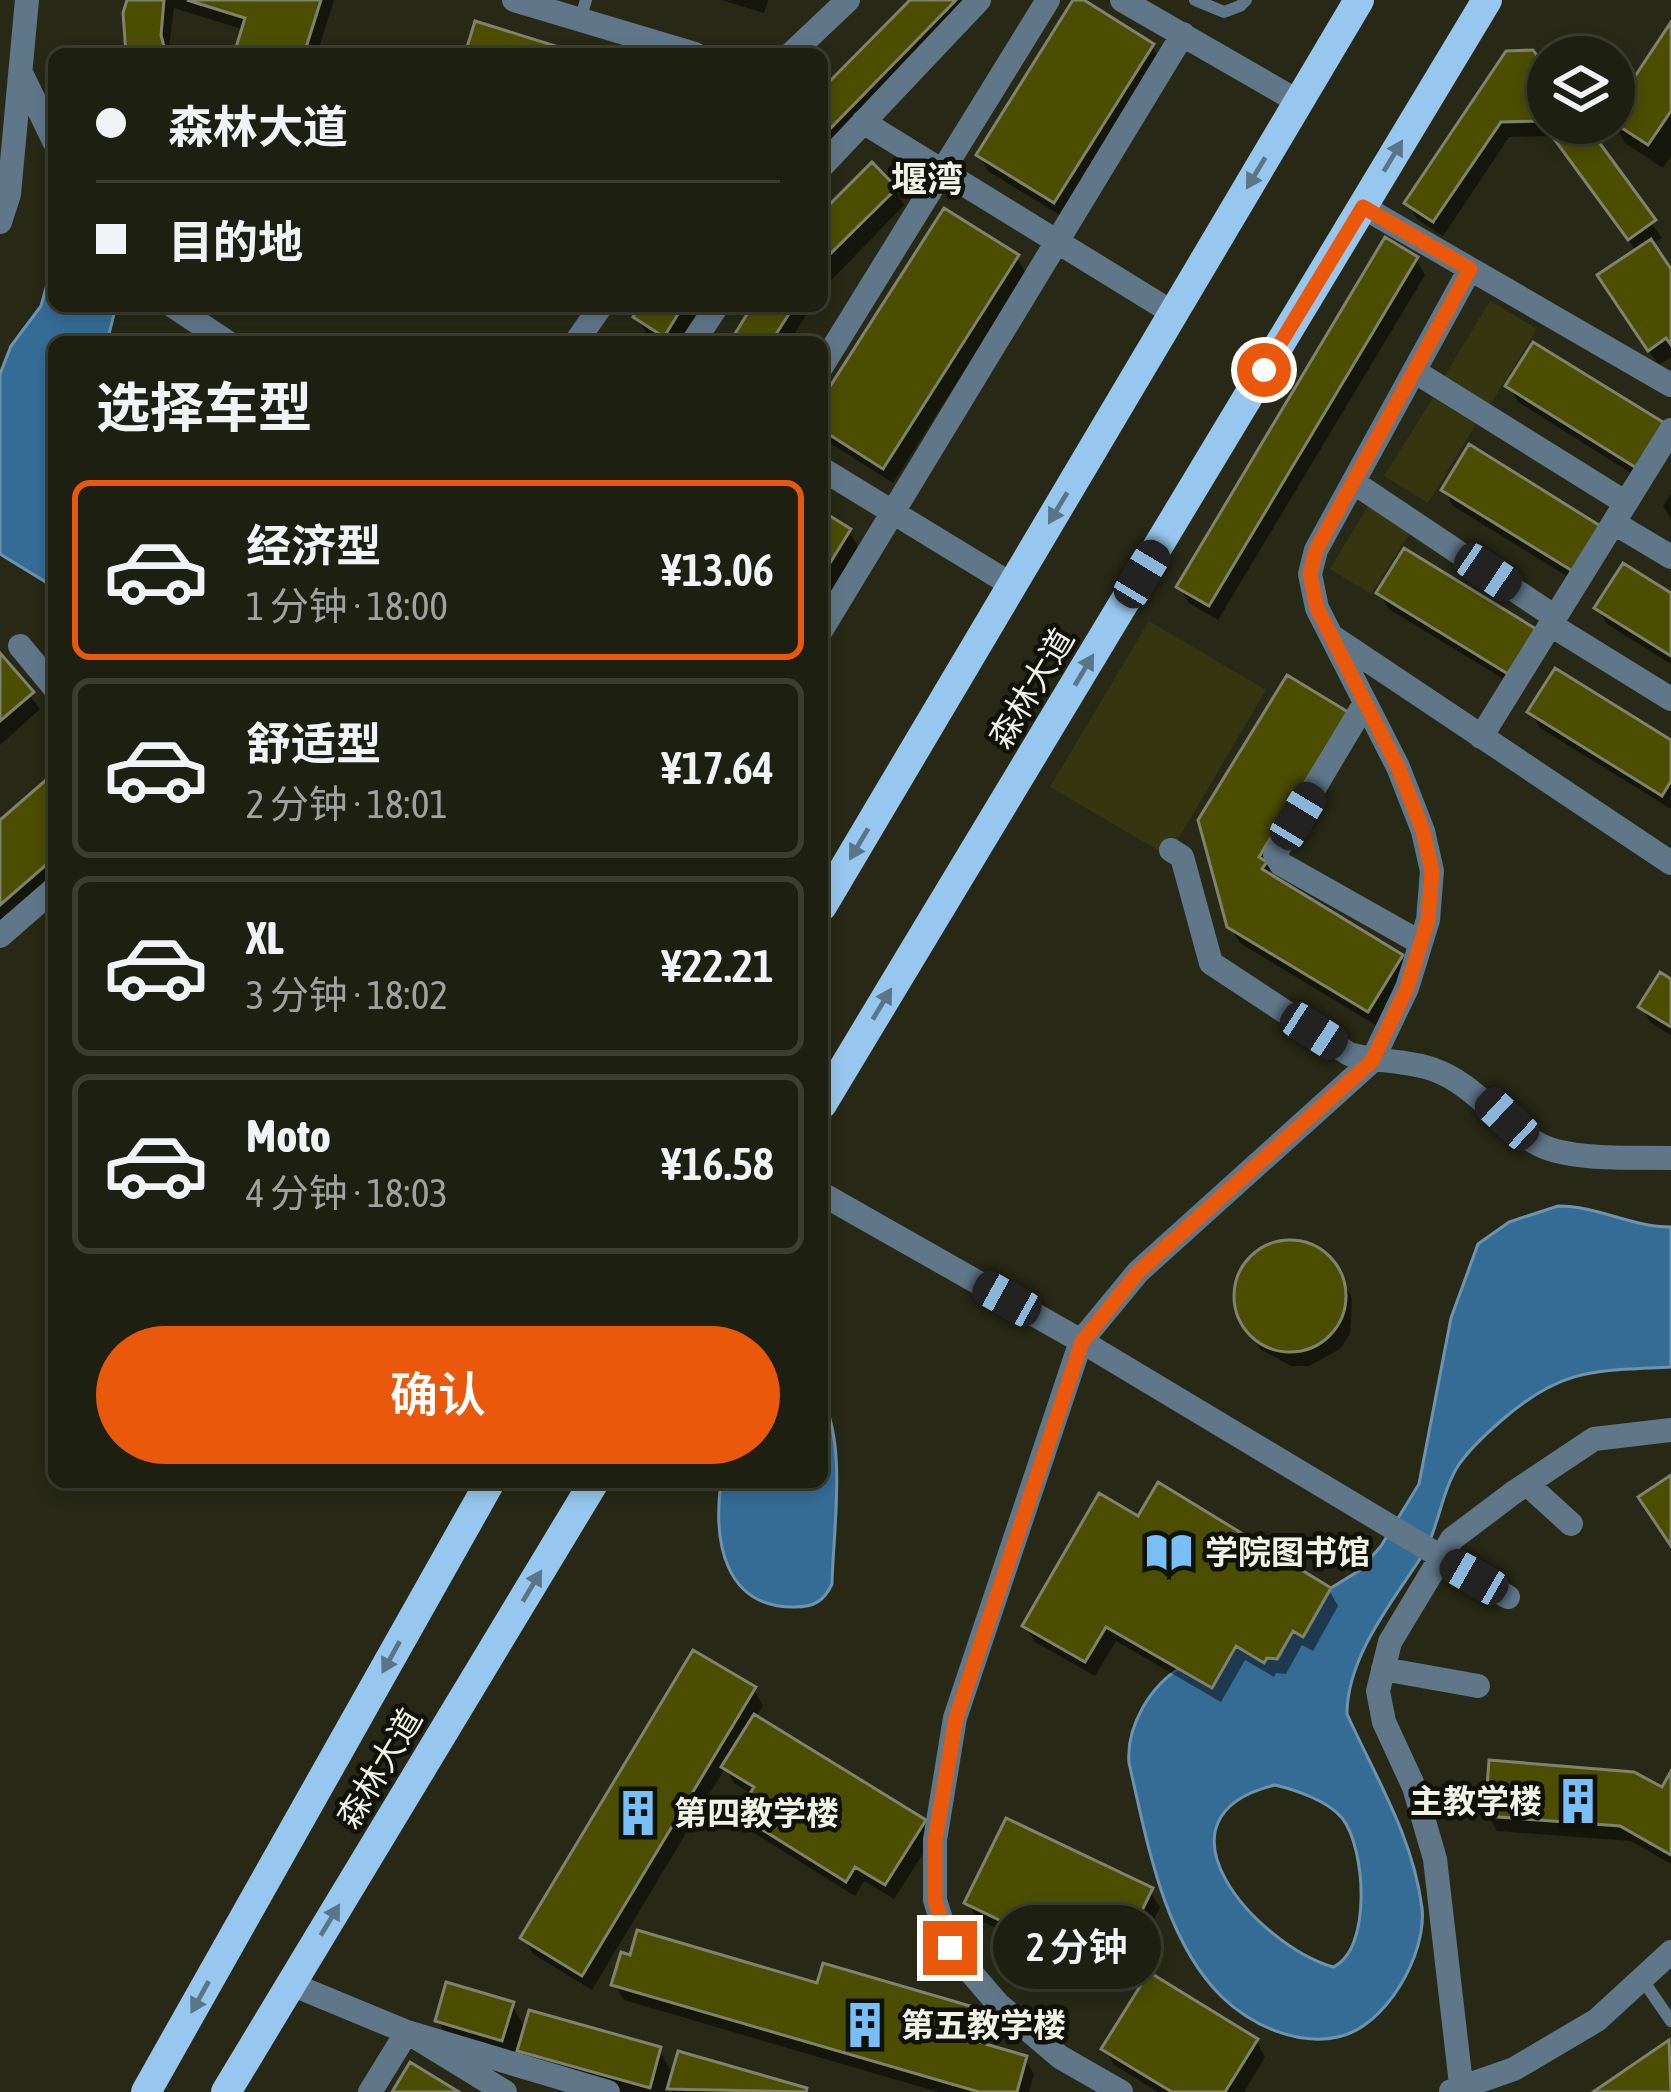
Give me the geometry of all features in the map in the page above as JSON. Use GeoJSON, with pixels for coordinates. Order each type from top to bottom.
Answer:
{"type":"FeatureCollection","features":[{"type":"Feature","properties":{"kind":"main road","name":"森林大道"},"geometry":{"type":"LineString","coordinates":[[828,896],[1359,0]]}},
{"type":"Feature","properties":{"kind":"main road","name":"森林大道"},"geometry":{"type":"LineString","coordinates":[[828,1094],[1487,0]]}},
{"type":"Feature","properties":{"kind":"main road","name":"森林大道"},"geometry":{"type":"LineString","coordinates":[[146,2092],[487,1488]]}},
{"type":"Feature","properties":{"kind":"main road","name":"森林大道"},"geometry":{"type":"LineString","coordinates":[[226,2092],[590,1488]]}},
{"type":"Feature","properties":{"kind":"street"},"geometry":{"type":"LineString","coordinates":[[0,222],[9,194],[27,0]]}},
{"type":"Feature","properties":{"kind":"street"},"geometry":{"type":"LineString","coordinates":[[514,0],[583,10],[680,48]]}},
{"type":"Feature","properties":{"kind":"street"},"geometry":{"type":"LineString","coordinates":[[797,48],[848,0]]}},
{"type":"Feature","properties":{"kind":"street"},"geometry":{"type":"LineString","coordinates":[[828,160],[979,0]]}},
{"type":"Feature","properties":{"kind":"street"},"geometry":{"type":"LineString","coordinates":[[828,356],[1048,0]]}},
{"type":"Feature","properties":{"kind":"street"},"geometry":{"type":"LineString","coordinates":[[1122,0],[1299,102]]}},
{"type":"Feature","properties":{"kind":"street"},"geometry":{"type":"LineString","coordinates":[[828,619],[1183,34]]}},
{"type":"Feature","properties":{"kind":"street"},"geometry":{"type":"LineString","coordinates":[[20,71],[48,129]]}},
{"type":"Feature","properties":{"kind":"street"},"geometry":{"type":"LineString","coordinates":[[863,122],[1173,313]]}},
{"type":"Feature","properties":{"kind":"street"},"geometry":{"type":"LineString","coordinates":[[1363,207],[1671,385]]}},
{"type":"Feature","properties":{"kind":"street"},"geometry":{"type":"LineString","coordinates":[[1121,2092],[1060,2057],[998,2004],[950,1948],[935,1900],[935,1840],[956,1718],[1082,1342],[1138,1272],[1372,1061],[1407,988],[1428,920],[1432,872],[1428,851],[1398,767],[1317,608],[1310,574],[1316,550],[1470,269]]}},
{"type":"Feature","properties":{"kind":"street"},"geometry":{"type":"LineString","coordinates":[[182,312],[218,336]]}},
{"type":"Feature","properties":{"kind":"street"},"geometry":{"type":"LineString","coordinates":[[1414,370],[1620,513],[1671,557]]}},
{"type":"Feature","properties":{"kind":"street"},"geometry":{"type":"LineString","coordinates":[[1481,736],[1671,430]]}},
{"type":"Feature","properties":{"kind":"street"},"geometry":{"type":"LineString","coordinates":[[828,473],[1012,585]]}},
{"type":"Feature","properties":{"kind":"street"},"geometry":{"type":"LineString","coordinates":[[1353,482],[1671,699]]}},
{"type":"Feature","properties":{"kind":"street"},"geometry":{"type":"LineString","coordinates":[[1331,636],[1671,863]]}},
{"type":"Feature","properties":{"kind":"street"},"geometry":{"type":"LineString","coordinates":[[20,646],[48,680]]}},
{"type":"Feature","properties":{"kind":"street"},"geometry":{"type":"LineString","coordinates":[[1365,703],[1275,854],[1281,864],[1421,943]]}},
{"type":"Feature","properties":{"kind":"street"},"geometry":{"type":"LineString","coordinates":[[1171,850],[1182,857],[1211,962],[1348,1054],[1431,1068],[1484,1097],[1542,1147],[1597,1156],[1671,1157]]}},
{"type":"Feature","properties":{"kind":"street"},"geometry":{"type":"LineString","coordinates":[[0,936],[48,894]]}},
{"type":"Feature","properties":{"kind":"street"},"geometry":{"type":"LineString","coordinates":[[828,1197],[1082,1342],[1508,1597]]}},
{"type":"Feature","properties":{"kind":"street"},"geometry":{"type":"LineString","coordinates":[[1671,1430],[1594,1439],[1452,1540],[1437,1556],[1390,1642],[1378,1691],[1384,1722],[1414,1787],[1435,1859],[1455,2088],[1514,2069],[1597,2020],[1671,1952]]}},
{"type":"Feature","properties":{"kind":"street"},"geometry":{"type":"LineString","coordinates":[[1527,1484],[1571,1525]]}},
{"type":"Feature","properties":{"kind":"street"},"geometry":{"type":"LineString","coordinates":[[1383,1670],[1478,1686]]}},
{"type":"Feature","properties":{"kind":"street"},"geometry":{"type":"LineString","coordinates":[[291,1984],[407,2032],[608,2092]]}},
{"type":"Feature","properties":{"kind":"street"},"geometry":{"type":"LineString","coordinates":[[370,2092],[407,2032]]}},
{"type":"Feature","properties":{"kind":"street"},"geometry":{"type":"LineString","coordinates":[[407,2032],[505,2092]]}},
{"type":"Feature","properties":{"kind":"lane"},"geometry":{"type":"LineString","coordinates":[[1196,0],[1224,12],[1246,0]]}},
{"type":"Feature","properties":{"kind":"lane"},"geometry":{"type":"LineString","coordinates":[[1642,1978],[1671,2021]]}},
{"type":"Feature","properties":{"kind":"shaded area"},"geometry":{"type":"Polygon","coordinates":[[[1490,301],[1537,329],[1488,408],[1442,380],[1490,301]]]}},
{"type":"Feature","properties":{"kind":"shaded area"},"geometry":{"type":"Polygon","coordinates":[[[1433,398],[1476,424],[1428,503],[1384,476],[1433,398]]]}},
{"type":"Feature","properties":{"kind":"shaded area"},"geometry":{"type":"Polygon","coordinates":[[[1368,506],[1410,532],[1371,594],[1330,569],[1368,506]]]}},
{"type":"Feature","properties":{"kind":"shaded area"},"geometry":{"type":"Polygon","coordinates":[[[1149,621],[1266,690],[1168,856],[1050,787],[1149,621]]]}},
{"type":"Feature","properties":{"kind":"water"},"geometry":{"type":"Polygon","coordinates":[[[48,281],[48,312],[114,314],[108,336],[48,336],[48,583],[0,554],[0,374],[11,346],[41,306],[48,281]]]}},
{"type":"Feature","properties":{"kind":"water"},"geometry":{"type":"Polygon","coordinates":[[[1558,1206],[1671,1227],[1671,1367],[1600,1372],[1562,1381],[1502,1420],[1458,1466],[1426,1548],[1362,1652],[1347,1714],[1411,1857],[1422,1908],[1418,1946],[1400,1986],[1372,2019],[1338,2037],[1291,2036],[1261,2024],[1222,1997],[1185,1947],[1151,1856],[1129,1763],[1132,1735],[1150,1696],[1182,1667],[1236,1646],[1264,1662],[1278,1659],[1293,1631],[1304,1636],[1331,1588],[1360,1570],[1381,1546],[1419,1484],[1451,1318],[1478,1244],[1509,1222],[1558,1206]],[[1275,1785],[1236,1801],[1218,1824],[1215,1851],[1226,1879],[1246,1908],[1303,1954],[1333,1967],[1346,1957],[1359,1920],[1360,1874],[1350,1832],[1329,1806],[1275,1785]]]}},
{"type":"Feature","properties":{"kind":"water"},"geometry":{"type":"Polygon","coordinates":[[[828,1414],[836,1463],[836,1515],[832,1584],[822,1599],[795,1607],[752,1596],[728,1567],[720,1488],[828,1488],[828,1414]]]}},
{"type":"Feature","properties":{"kind":"building"},"geometry":{"type":"Polygon","coordinates":[[[127,0],[164,0],[164,48],[126,48],[123,13],[127,0]]]}},
{"type":"Feature","properties":{"kind":"building"},"geometry":{"type":"Polygon","coordinates":[[[187,0],[321,0],[306,48],[236,48],[245,18],[187,0]]]}},
{"type":"Feature","properties":{"kind":"building"},"geometry":{"type":"Polygon","coordinates":[[[910,0],[956,0],[828,131],[828,83],[910,0]]]}},
{"type":"Feature","properties":{"kind":"building"},"geometry":{"type":"Polygon","coordinates":[[[1073,0],[1084,0],[1154,44],[1054,203],[976,155],[1073,0]]]}},
{"type":"Feature","properties":{"kind":"building"},"geometry":{"type":"Polygon","coordinates":[[[475,21],[562,48],[467,48],[475,21]]]}},
{"type":"Feature","properties":{"kind":"building"},"geometry":{"type":"Polygon","coordinates":[[[1671,22],[1671,111],[1648,145],[1635,137],[1635,76],[1671,22]]]}},
{"type":"Feature","properties":{"kind":"building"},"geometry":{"type":"Polygon","coordinates":[[[1527,50],[1527,121],[1501,122],[1433,222],[1404,203],[1506,51],[1527,50]]]}},
{"type":"Feature","properties":{"kind":"building"},"geometry":{"type":"Polygon","coordinates":[[[1558,144],[1600,144],[1656,220],[1628,240],[1558,144]]]}},
{"type":"Feature","properties":{"kind":"building"},"geometry":{"type":"Polygon","coordinates":[[[872,162],[897,188],[828,256],[828,206],[872,162]]]}},
{"type":"Feature","properties":{"kind":"building"},"geometry":{"type":"Polygon","coordinates":[[[944,208],[1019,255],[883,469],[828,434],[828,390],[944,208]]]}},
{"type":"Feature","properties":{"kind":"building"},"geometry":{"type":"Polygon","coordinates":[[[1385,237],[1418,257],[1209,606],[1176,587],[1385,237]]]}},
{"type":"Feature","properties":{"kind":"building"},"geometry":{"type":"Polygon","coordinates":[[[1651,239],[1671,269],[1671,345],[1666,338],[1648,351],[1597,275],[1651,239]]]}},
{"type":"Feature","properties":{"kind":"building"},"geometry":{"type":"Polygon","coordinates":[[[636,312],[679,312],[665,336],[633,317],[636,312]]]}},
{"type":"Feature","properties":{"kind":"building"},"geometry":{"type":"Polygon","coordinates":[[[748,312],[790,312],[775,336],[734,336],[748,312]]]}},
{"type":"Feature","properties":{"kind":"building"},"geometry":{"type":"Polygon","coordinates":[[[1533,342],[1666,424],[1638,469],[1505,386],[1533,342]]]}},
{"type":"Feature","properties":{"kind":"building"},"geometry":{"type":"Polygon","coordinates":[[[1469,444],[1602,527],[1574,572],[1441,490],[1469,444]]]}},
{"type":"Feature","properties":{"kind":"building"},"geometry":{"type":"Polygon","coordinates":[[[828,515],[851,529],[828,566],[828,515]]]}},
{"type":"Feature","properties":{"kind":"building"},"geometry":{"type":"Polygon","coordinates":[[[1404,548],[1536,629],[1508,674],[1376,593],[1404,548]]]}},
{"type":"Feature","properties":{"kind":"building"},"geometry":{"type":"Polygon","coordinates":[[[1623,563],[1671,593],[1671,656],[1594,608],[1623,563]]]}},
{"type":"Feature","properties":{"kind":"building"},"geometry":{"type":"Polygon","coordinates":[[[0,653],[34,692],[0,721],[0,653]]]}},
{"type":"Feature","properties":{"kind":"building"},"geometry":{"type":"Polygon","coordinates":[[[1555,668],[1671,740],[1671,781],[1662,796],[1527,712],[1555,668]]]}},
{"type":"Feature","properties":{"kind":"building"},"geometry":{"type":"Polygon","coordinates":[[[1287,675],[1348,712],[1259,857],[1267,862],[1262,869],[1403,955],[1368,1012],[1227,927],[1198,820],[1287,675]]]}},
{"type":"Feature","properties":{"kind":"building"},"geometry":{"type":"Polygon","coordinates":[[[48,778],[48,863],[0,905],[0,820],[48,778]]]}},
{"type":"Feature","properties":{"kind":"building"},"geometry":{"type":"Polygon","coordinates":[[[1660,972],[1671,979],[1671,1027],[1638,1007],[1660,972]]]}},
{"type":"Feature","properties":{"kind":"building"},"geometry":{"type":"Polygon","coordinates":[[[1290,1240],[1311,1244],[1330,1256],[1342,1275],[1346,1296],[1342,1317],[1330,1336],[1311,1348],[1290,1352],[1269,1348],[1250,1336],[1238,1317],[1234,1296],[1238,1275],[1250,1256],[1269,1244],[1290,1240]]]}},
{"type":"Feature","properties":{"kind":"building"},"geometry":{"type":"Polygon","coordinates":[[[1671,1475],[1671,1546],[1638,1497],[1671,1475]]]}},
{"type":"Feature","properties":{"kind":"building","name":"学院图书馆"},"geometry":{"type":"Polygon","coordinates":[[[1158,1482],[1331,1588],[1303,1637],[1293,1631],[1277,1659],[1267,1658],[1264,1663],[1236,1646],[1212,1688],[1106,1627],[1085,1662],[1022,1626],[1099,1493],[1138,1516],[1158,1482]]]}},
{"type":"Feature","properties":{"kind":"building","name":"第四教学楼"},"geometry":{"type":"Polygon","coordinates":[[[693,1650],[756,1687],[582,1976],[520,1938],[693,1650]]]}},
{"type":"Feature","properties":{"kind":"building"},"geometry":{"type":"Polygon","coordinates":[[[754,1714],[926,1820],[885,1885],[855,1867],[846,1882],[737,1814],[754,1787],[721,1767],[754,1714]]]}},
{"type":"Feature","properties":{"kind":"building","name":"主教学楼"},"geometry":{"type":"Polygon","coordinates":[[[1489,1760],[1634,1772],[1662,1787],[1671,1771],[1671,1855],[1620,1826],[1485,1816],[1489,1760]]]}},
{"type":"Feature","properties":{"kind":"building"},"geometry":{"type":"Polygon","coordinates":[[[1006,1818],[1153,1888],[1111,1974],[964,1903],[1006,1818]]]}},
{"type":"Feature","properties":{"kind":"building","name":"第五教学楼"},"geometry":{"type":"Polygon","coordinates":[[[637,1930],[817,1983],[823,1963],[984,2010],[975,2041],[1027,2056],[1017,2092],[979,2092],[611,1985],[621,1952],[630,1955],[637,1930]]]}},
{"type":"Feature","properties":{"kind":"building"},"geometry":{"type":"Polygon","coordinates":[[[1149,1972],[1258,2039],[1225,2092],[1172,2092],[1101,2049],[1149,1972]]]}},
{"type":"Feature","properties":{"kind":"building"},"geometry":{"type":"Polygon","coordinates":[[[446,1982],[514,2002],[502,2041],[435,2021],[446,1982]]]}},
{"type":"Feature","properties":{"kind":"building"},"geometry":{"type":"Polygon","coordinates":[[[529,2010],[661,2047],[650,2088],[517,2051],[529,2010]]]}},
{"type":"Feature","properties":{"kind":"building"},"geometry":{"type":"Polygon","coordinates":[[[1669,2040],[1671,2092],[1593,2092],[1669,2040]]]}},
{"type":"Feature","properties":{"kind":"building"},"geometry":{"type":"Polygon","coordinates":[[[678,2051],[807,2088],[806,2092],[667,2089],[678,2051]]]}},
{"type":"Feature","properties":{"kind":"building"},"geometry":{"type":"Polygon","coordinates":[[[410,2062],[459,2092],[392,2092],[410,2062]]]}},
{"type":"Feature","properties":{"kind":"place","name":"学院图书馆"},"geometry":{"type":"Point","coordinates":[1169,1552]}},
{"type":"Feature","properties":{"kind":"place","name":"主教学楼"},"geometry":{"type":"Point","coordinates":[1578,1801]}},
{"type":"Feature","properties":{"kind":"place","name":"第四教学楼"},"geometry":{"type":"Point","coordinates":[638,1813]}},
{"type":"Feature","properties":{"kind":"place","name":"第五教学楼"},"geometry":{"type":"Point","coordinates":[865,2025]}},
{"type":"Feature","properties":{"kind":"district","name":"堰湾"},"geometry":{"type":"Point","coordinates":[927,179]}},
{"type":"Feature","properties":{"kind":"route"},"geometry":{"type":"LineString","coordinates":[[950,1948],[935,1900],[935,1840],[956,1718],[1082,1342],[1138,1272],[1372,1061],[1407,988],[1428,920],[1432,872],[1423,831],[1398,767],[1317,608],[1310,574],[1316,550],[1470,269],[1363,207],[1264,370]]}}]}
